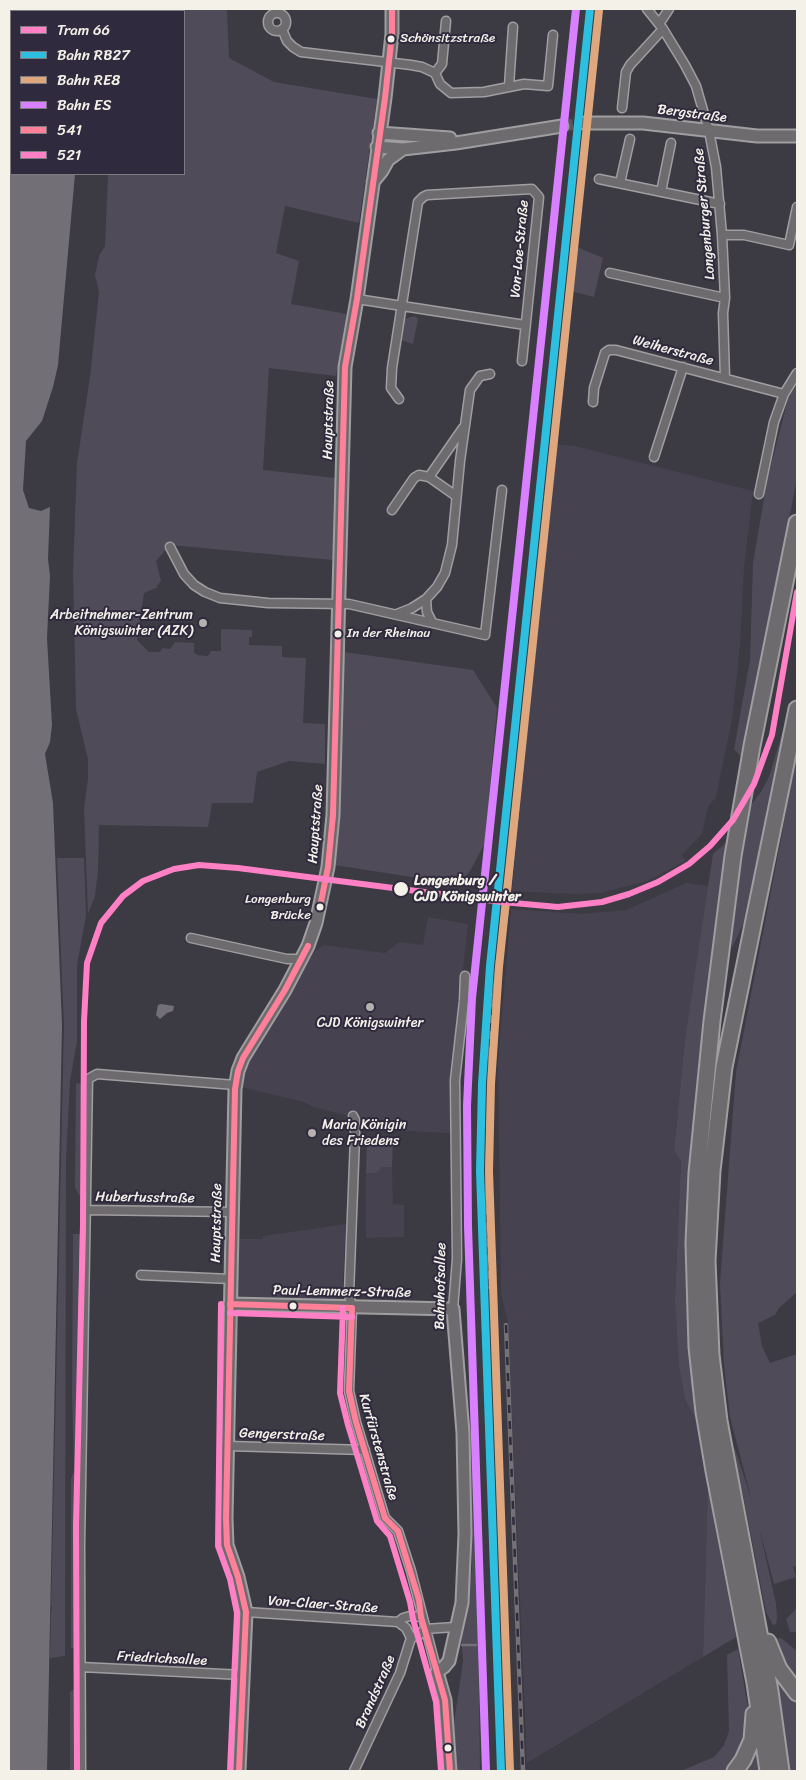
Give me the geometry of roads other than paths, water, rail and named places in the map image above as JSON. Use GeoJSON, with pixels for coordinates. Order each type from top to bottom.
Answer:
{"type":"FeatureCollection","features":[{"type":"Feature","properties":{"kind":"highway"},"geometry":{"type":"LineString","coordinates":[[768,1771],[756,1683],[709,1441],[697,1347],[694,1278],[695,1208],[712,1021],[733,856],[752,746],[797,522]]}},
{"type":"Feature","properties":{"kind":"highway"},"geometry":{"type":"LineString","coordinates":[[781,1771],[756,1610],[730,1484],[714,1388],[708,1322],[707,1262],[711,1178],[724,1067],[781,796],[797,709]]}},
{"type":"Feature","properties":{"kind":"highway"},"geometry":{"type":"LineString","coordinates":[[756,1610],[780,1670],[797,1693]]}},
{"type":"Feature","properties":{"kind":"highway"},"geometry":{"type":"LineString","coordinates":[[735,1771],[743,1760],[752,1740],[756,1683]]}},
{"type":"Feature","properties":{"kind":"main road","name":"Hauptstraße"},"geometry":{"type":"LineString","coordinates":[[240,1771],[246,1612],[238,1577],[227,1545],[235,1085],[243,1058],[302,959],[316,922],[327,873],[333,815],[345,367],[357,299],[389,63],[392,9]]}},
{"type":"Feature","properties":{"kind":"main road","name":"Bergstraße"},"geometry":{"type":"LineString","coordinates":[[584,123],[643,123],[757,136],[797,136]]}},
{"type":"Feature","properties":{"kind":"main road"},"geometry":{"type":"LineString","coordinates":[[377,147],[403,149],[480,140],[562,126]]}},
{"type":"Feature","properties":{"kind":"main road"},"geometry":{"type":"LineString","coordinates":[[379,133],[480,140]]}},
{"type":"Feature","properties":{"kind":"main road"},"geometry":{"type":"LineString","coordinates":[[372,183],[388,160],[403,149]]}},
{"type":"Feature","properties":{"kind":"main road","name":"Paul-Lemmerz-Straße"},"geometry":{"type":"LineString","coordinates":[[230,1304],[352,1308],[453,1308]]}},
{"type":"Feature","properties":{"kind":"main road","name":"Bahnhofsallee"},"geometry":{"type":"LineString","coordinates":[[437,1672],[449,1661],[455,1627],[462,1603],[465,1534],[463,1433],[453,1308]]}},
{"type":"Feature","properties":{"kind":"main road"},"geometry":{"type":"LineString","coordinates":[[437,1672],[445,1700],[450,1771]]}},
{"type":"Feature","properties":{"kind":"street","name":"Longenburger Straße"},"geometry":{"type":"LineString","coordinates":[[647,9],[686,65],[696,86],[709,130],[720,204],[725,298],[723,313],[725,378]]}},
{"type":"Feature","properties":{"kind":"street"},"geometry":{"type":"LineString","coordinates":[[622,108],[626,72],[661,27],[669,9]]}},
{"type":"Feature","properties":{"kind":"street"},"geometry":{"type":"LineString","coordinates":[[435,74],[442,64],[446,21]]}},
{"type":"Feature","properties":{"kind":"street"},"geometry":{"type":"LineString","coordinates":[[509,86],[513,27]]}},
{"type":"Feature","properties":{"kind":"street"},"geometry":{"type":"LineString","coordinates":[[282,29],[287,41],[301,52],[422,67],[435,74],[440,84],[451,93],[484,92],[524,84],[548,86],[553,35]]}},
{"type":"Feature","properties":{"kind":"street"},"geometry":{"type":"LineString","coordinates":[[620,183],[630,139]]}},
{"type":"Feature","properties":{"kind":"street"},"geometry":{"type":"LineString","coordinates":[[660,192],[670,143]]}},
{"type":"Feature","properties":{"kind":"street"},"geometry":{"type":"LineString","coordinates":[[599,179],[720,204]]}},
{"type":"Feature","properties":{"kind":"street","name":"Von-Loe-Straße"},"geometry":{"type":"LineString","coordinates":[[399,399],[391,388],[392,368],[418,202],[427,195],[532,189],[539,197],[522,361]]}},
{"type":"Feature","properties":{"kind":"street"},"geometry":{"type":"LineString","coordinates":[[722,235],[744,235],[789,245],[797,208]]}},
{"type":"Feature","properties":{"kind":"street"},"geometry":{"type":"LineString","coordinates":[[610,274],[725,298]]}},
{"type":"Feature","properties":{"kind":"street"},"geometry":{"type":"LineString","coordinates":[[357,299],[526,326]]}},
{"type":"Feature","properties":{"kind":"street","name":"Weiherstraße"},"geometry":{"type":"LineString","coordinates":[[593,402],[594,388],[605,353],[609,350],[616,350],[784,394]]}},
{"type":"Feature","properties":{"kind":"street"},"geometry":{"type":"LineString","coordinates":[[654,457],[682,367]]}},
{"type":"Feature","properties":{"kind":"street"},"geometry":{"type":"LineString","coordinates":[[759,494],[774,422],[784,394],[797,373]]}},
{"type":"Feature","properties":{"kind":"street"},"geometry":{"type":"LineString","coordinates":[[397,614],[412,608],[426,599],[437,587],[445,573],[451,555],[464,426],[470,390],[480,376],[490,374]]}},
{"type":"Feature","properties":{"kind":"street"},"geometry":{"type":"LineString","coordinates":[[429,477],[464,426]]}},
{"type":"Feature","properties":{"kind":"street"},"geometry":{"type":"LineString","coordinates":[[392,510],[414,478],[419,475],[429,477],[456,496]]}},
{"type":"Feature","properties":{"kind":"street"},"geometry":{"type":"LineString","coordinates":[[170,547],[189,580],[205,592],[220,598],[268,602],[349,604],[485,635],[502,490]]}},
{"type":"Feature","properties":{"kind":"street"},"geometry":{"type":"LineString","coordinates":[[426,599],[427,612],[432,622]]}},
{"type":"Feature","properties":{"kind":"street"},"geometry":{"type":"LineString","coordinates":[[191,938],[286,959],[302,959]]}},
{"type":"Feature","properties":{"kind":"street","name":"Bahnhofsallee"},"geometry":{"type":"LineString","coordinates":[[453,1308],[457,1259],[455,1080],[465,976]]}},
{"type":"Feature","properties":{"kind":"street"},"geometry":{"type":"LineString","coordinates":[[81,1771],[80,1545],[88,1079],[97,1074],[235,1085]]}},
{"type":"Feature","properties":{"kind":"street","name":"Kurfürstenstraße"},"geometry":{"type":"LineString","coordinates":[[353,1116],[355,1120],[355,1137],[349,1294],[352,1308],[349,1391],[356,1422],[385,1518],[398,1532],[419,1600],[421,1617],[437,1672]]}},
{"type":"Feature","properties":{"kind":"street","name":"Hubertusstraße"},"geometry":{"type":"LineString","coordinates":[[86,1210],[233,1212]]}},
{"type":"Feature","properties":{"kind":"street"},"geometry":{"type":"LineString","coordinates":[[141,1274],[231,1279]]}},
{"type":"Feature","properties":{"kind":"street","name":"Gengerstraße"},"geometry":{"type":"LineString","coordinates":[[228,1446],[365,1450]]}},
{"type":"Feature","properties":{"kind":"street","name":"Von-Claer-Straße"},"geometry":{"type":"LineString","coordinates":[[246,1612],[398,1622],[410,1616],[421,1617]]}},
{"type":"Feature","properties":{"kind":"street"},"geometry":{"type":"LineString","coordinates":[[398,1622],[406,1628],[411,1638],[419,1635],[424,1629],[455,1627]]}},
{"type":"Feature","properties":{"kind":"street","name":"Brandstraße"},"geometry":{"type":"LineString","coordinates":[[354,1771],[400,1673],[411,1638]]}},
{"type":"Feature","properties":{"kind":"street","name":"Friedrichsallee"},"geometry":{"type":"LineString","coordinates":[[80,1667],[243,1675]]}},
{"type":"Feature","properties":{"kind":"waterway"},"geometry":{"type":"LineString","coordinates":[[462,1645],[476,1645]]}},
{"type":"Feature","properties":{"kind":"tunnel"},"geometry":{"type":"LineString","coordinates":[[562,126],[584,123]]}},
{"type":"Feature","properties":{"kind":"tram line","name":"66"},"geometry":{"type":"LineString","coordinates":[[77,1771],[76,1525],[83,1228],[84,1021],[87,963],[101,923],[123,896],[143,881],[174,869],[199,865],[238,868],[502,902],[558,907],[602,902],[629,894],[658,882],[689,864],[710,846],[733,820],[754,784],[772,735],[797,592]]}},
{"type":"Feature","properties":{"kind":"tram line"},"geometry":{"type":"LineString","coordinates":[[81,1765],[81,1771]]}},
{"type":"Feature","properties":{"kind":"railway"},"geometry":{"type":"LineString","coordinates":[[490,1287],[487,1197],[491,1026],[498,961],[507,910],[556,418]]}},
{"type":"Feature","properties":{"kind":"railway"},"geometry":{"type":"LineString","coordinates":[[506,1325],[523,1771]]}},
{"type":"Feature","properties":{"kind":"rail line","name":"ES"},"geometry":{"type":"LineString","coordinates":[[486,1771],[468,1226],[467,1106],[472,998],[576,9]]}},
{"type":"Feature","properties":{"kind":"rail line","name":"RB27"},"geometry":{"type":"LineString","coordinates":[[501,1771],[480,1171],[482,1084],[490,966],[590,9]]}},
{"type":"Feature","properties":{"kind":"rail line","name":"RE8"},"geometry":{"type":"LineString","coordinates":[[510,1771],[489,1171],[491,1084],[499,967],[599,10]]}},
{"type":"Feature","properties":{"kind":"place","name":"Schönsitzstraße"},"geometry":{"type":"Point","coordinates":[391,39]}},
{"type":"Feature","properties":{"kind":"place","name":"Arbeitnehmer-Zentrum Königswinter (AZK)"},"geometry":{"type":"Point","coordinates":[203,623]}},
{"type":"Feature","properties":{"kind":"place","name":"In der Rheinau"},"geometry":{"type":"Point","coordinates":[338,634]}},
{"type":"Feature","properties":{"kind":"place","name":"Longenburg / CJD Königswinter"},"geometry":{"type":"Point","coordinates":[401,889]}},
{"type":"Feature","properties":{"kind":"place","name":"Longenburg Brücke"},"geometry":{"type":"Point","coordinates":[320,907]}},
{"type":"Feature","properties":{"kind":"place","name":"CJD Königswinter"},"geometry":{"type":"Point","coordinates":[370,1007]}},
{"type":"Feature","properties":{"kind":"place","name":"Maria Königin des Friedens"},"geometry":{"type":"Point","coordinates":[312,1133]}}]}
